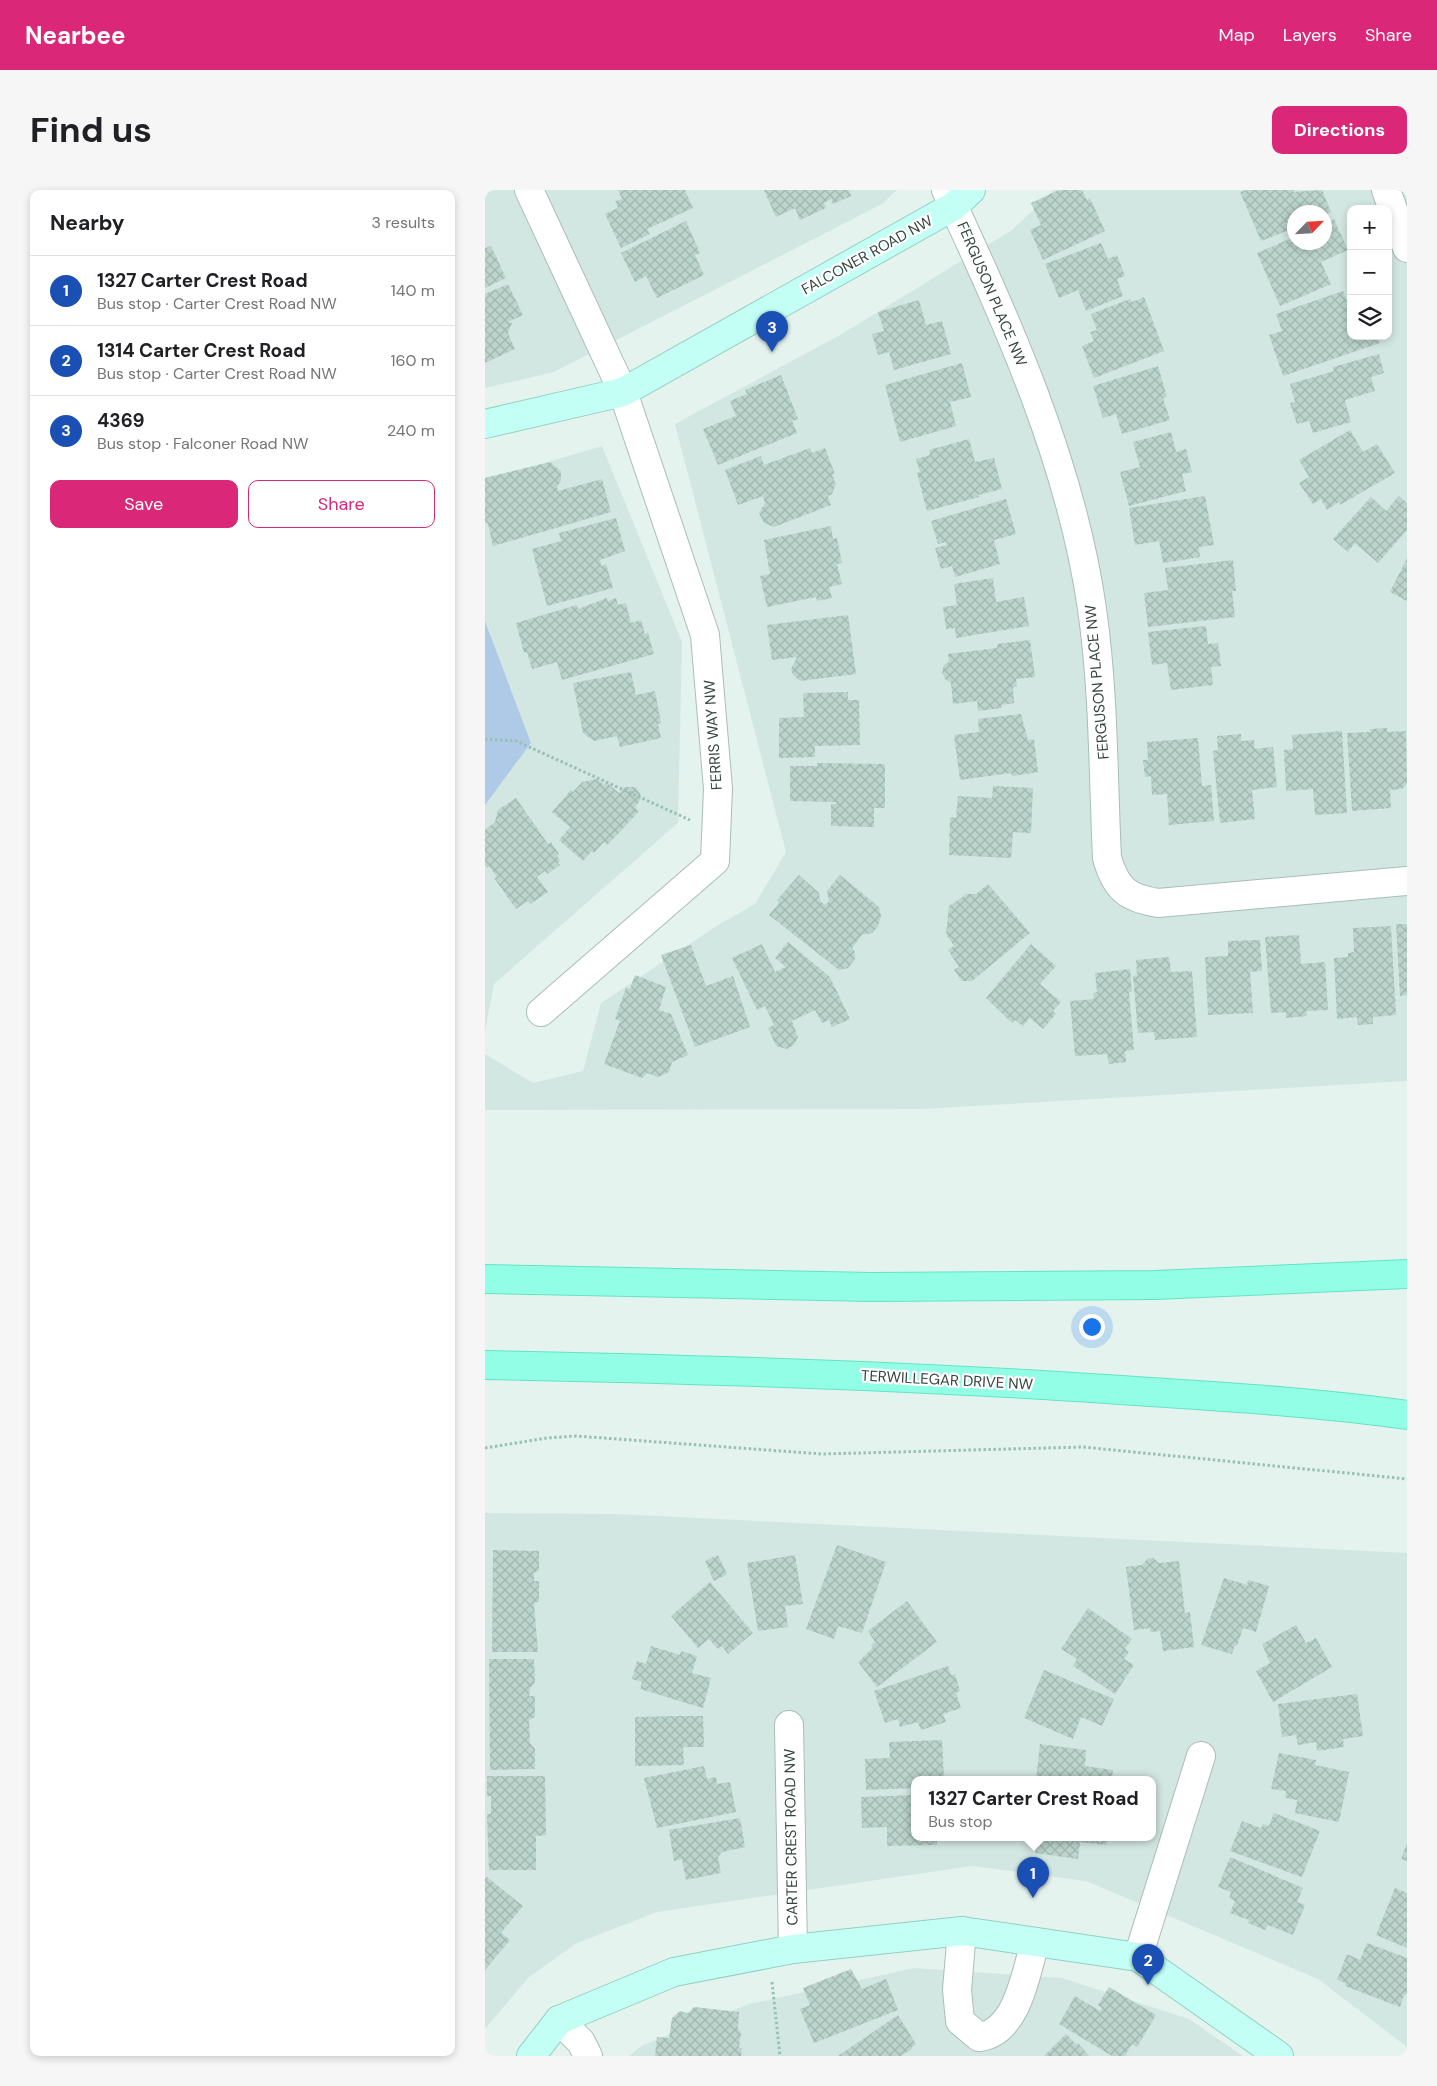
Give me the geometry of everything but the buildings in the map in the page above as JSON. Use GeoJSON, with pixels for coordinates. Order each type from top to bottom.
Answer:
{"type":"FeatureCollection","features":[{"type":"Feature","properties":{"kind":"main road"},"geometry":{"type":"LineString","coordinates":[[485,1279],[881,1287],[1155,1285],[1407,1274]]}},
{"type":"Feature","properties":{"kind":"main road","name":"TERWILLEGAR DRIVE NW"},"geometry":{"type":"LineString","coordinates":[[485,1365],[819,1373],[1011,1383],[1350,1407],[1407,1415]]}},
{"type":"Feature","properties":{"kind":"street"},"geometry":{"type":"LineString","coordinates":[[529,190],[623,392]]}},
{"type":"Feature","properties":{"kind":"street"},"geometry":{"type":"LineString","coordinates":[[1386,190],[1407,248]]}},
{"type":"Feature","properties":{"kind":"street","name":"FALCONER ROAD NW"},"geometry":{"type":"LineString","coordinates":[[485,424],[623,392],[957,195]]}},
{"type":"Feature","properties":{"kind":"street","name":"FERGUSON PLACE NW"},"geometry":{"type":"LineString","coordinates":[[957,195],[1022,364],[1051,445],[1074,519],[1092,609],[1102,710],[1107,858],[1112,875],[1121,888],[1134,898],[1159,903],[1407,881]]}},
{"type":"Feature","properties":{"kind":"street","name":"FERRIS WAY NW"},"geometry":{"type":"LineString","coordinates":[[541,1012],[715,861],[718,789],[705,635],[623,392]]}},
{"type":"Feature","properties":{"kind":"street","name":"CARTER CREST ROAD NW"},"geometry":{"type":"LineString","coordinates":[[781,1951],[789,1724]]}},
{"type":"Feature","properties":{"kind":"street"},"geometry":{"type":"LineString","coordinates":[[1138,1957],[1201,1756]]}},
{"type":"Feature","properties":{"kind":"street"},"geometry":{"type":"LineString","coordinates":[[962,1932],[957,1990],[961,2021],[979,2037],[990,2036],[1006,2022],[1020,1994],[1035,1942]]}},
{"type":"Feature","properties":{"kind":"street"},"geometry":{"type":"LineString","coordinates":[[531,2056],[559,2020],[674,1972],[781,1951],[962,1932],[1138,1957],[1279,2056]]}},
{"type":"Feature","properties":{"kind":"street"},"geometry":{"type":"LineString","coordinates":[[559,2020],[581,2042],[588,2056]]}},
{"type":"Feature","properties":{"kind":"path"},"geometry":{"type":"LineString","coordinates":[[485,739],[516,741],[717,832]]}},
{"type":"Feature","properties":{"kind":"path"},"geometry":{"type":"LineString","coordinates":[[485,1448],[547,1438],[576,1436],[822,1454],[1083,1447],[1407,1479]]}},
{"type":"Feature","properties":{"kind":"path"},"geometry":{"type":"LineString","coordinates":[[779,2056],[781,1951]]}},
{"type":"Feature","properties":{"kind":"shaded area"},"geometry":{"type":"Polygon","coordinates":[[[485,190],[897,190],[882,204],[554,372],[485,388],[485,190]]]}},
{"type":"Feature","properties":{"kind":"shaded area"},"geometry":{"type":"Polygon","coordinates":[[[1054,190],[1407,190],[1407,1081],[922,1109],[485,1110],[485,1054],[533,1083],[583,1071],[601,1003],[718,925],[755,904],[786,852],[675,424],[840,335],[1012,230],[1054,190]]]}},
{"type":"Feature","properties":{"kind":"shaded area"},"geometry":{"type":"Polygon","coordinates":[[[602,446],[682,642],[678,823],[494,984],[485,1031],[485,805],[531,743],[485,621],[485,481],[602,446]]]}},
{"type":"Feature","properties":{"kind":"shaded area"},"geometry":{"type":"Polygon","coordinates":[[[485,621],[531,743],[485,805],[485,621]]]}},
{"type":"Feature","properties":{"kind":"shaded area"},"geometry":{"type":"Polygon","coordinates":[[[485,1513],[616,1514],[1407,1553],[1407,2047],[1318,1979],[1086,1881],[972,1866],[657,1912],[575,1944],[528,1978],[485,2029],[485,1513]]]}},
{"type":"Feature","properties":{"kind":"shaded area"},"geometry":{"type":"Polygon","coordinates":[[[914,1968],[1062,1978],[1189,2019],[1243,2056],[629,2056],[643,2045],[749,2004],[914,1968]]]}},
{"type":"Feature","properties":{"kind":"place","name":"4369"},"geometry":{"type":"Point","coordinates":[772,352]}},
{"type":"Feature","properties":{"kind":"place","name":"1327 Carter Crest Road"},"geometry":{"type":"Point","coordinates":[1033,1898]}},
{"type":"Feature","properties":{"kind":"place","name":"1314 Carter Crest Road"},"geometry":{"type":"Point","coordinates":[1148,1985]}}]}
